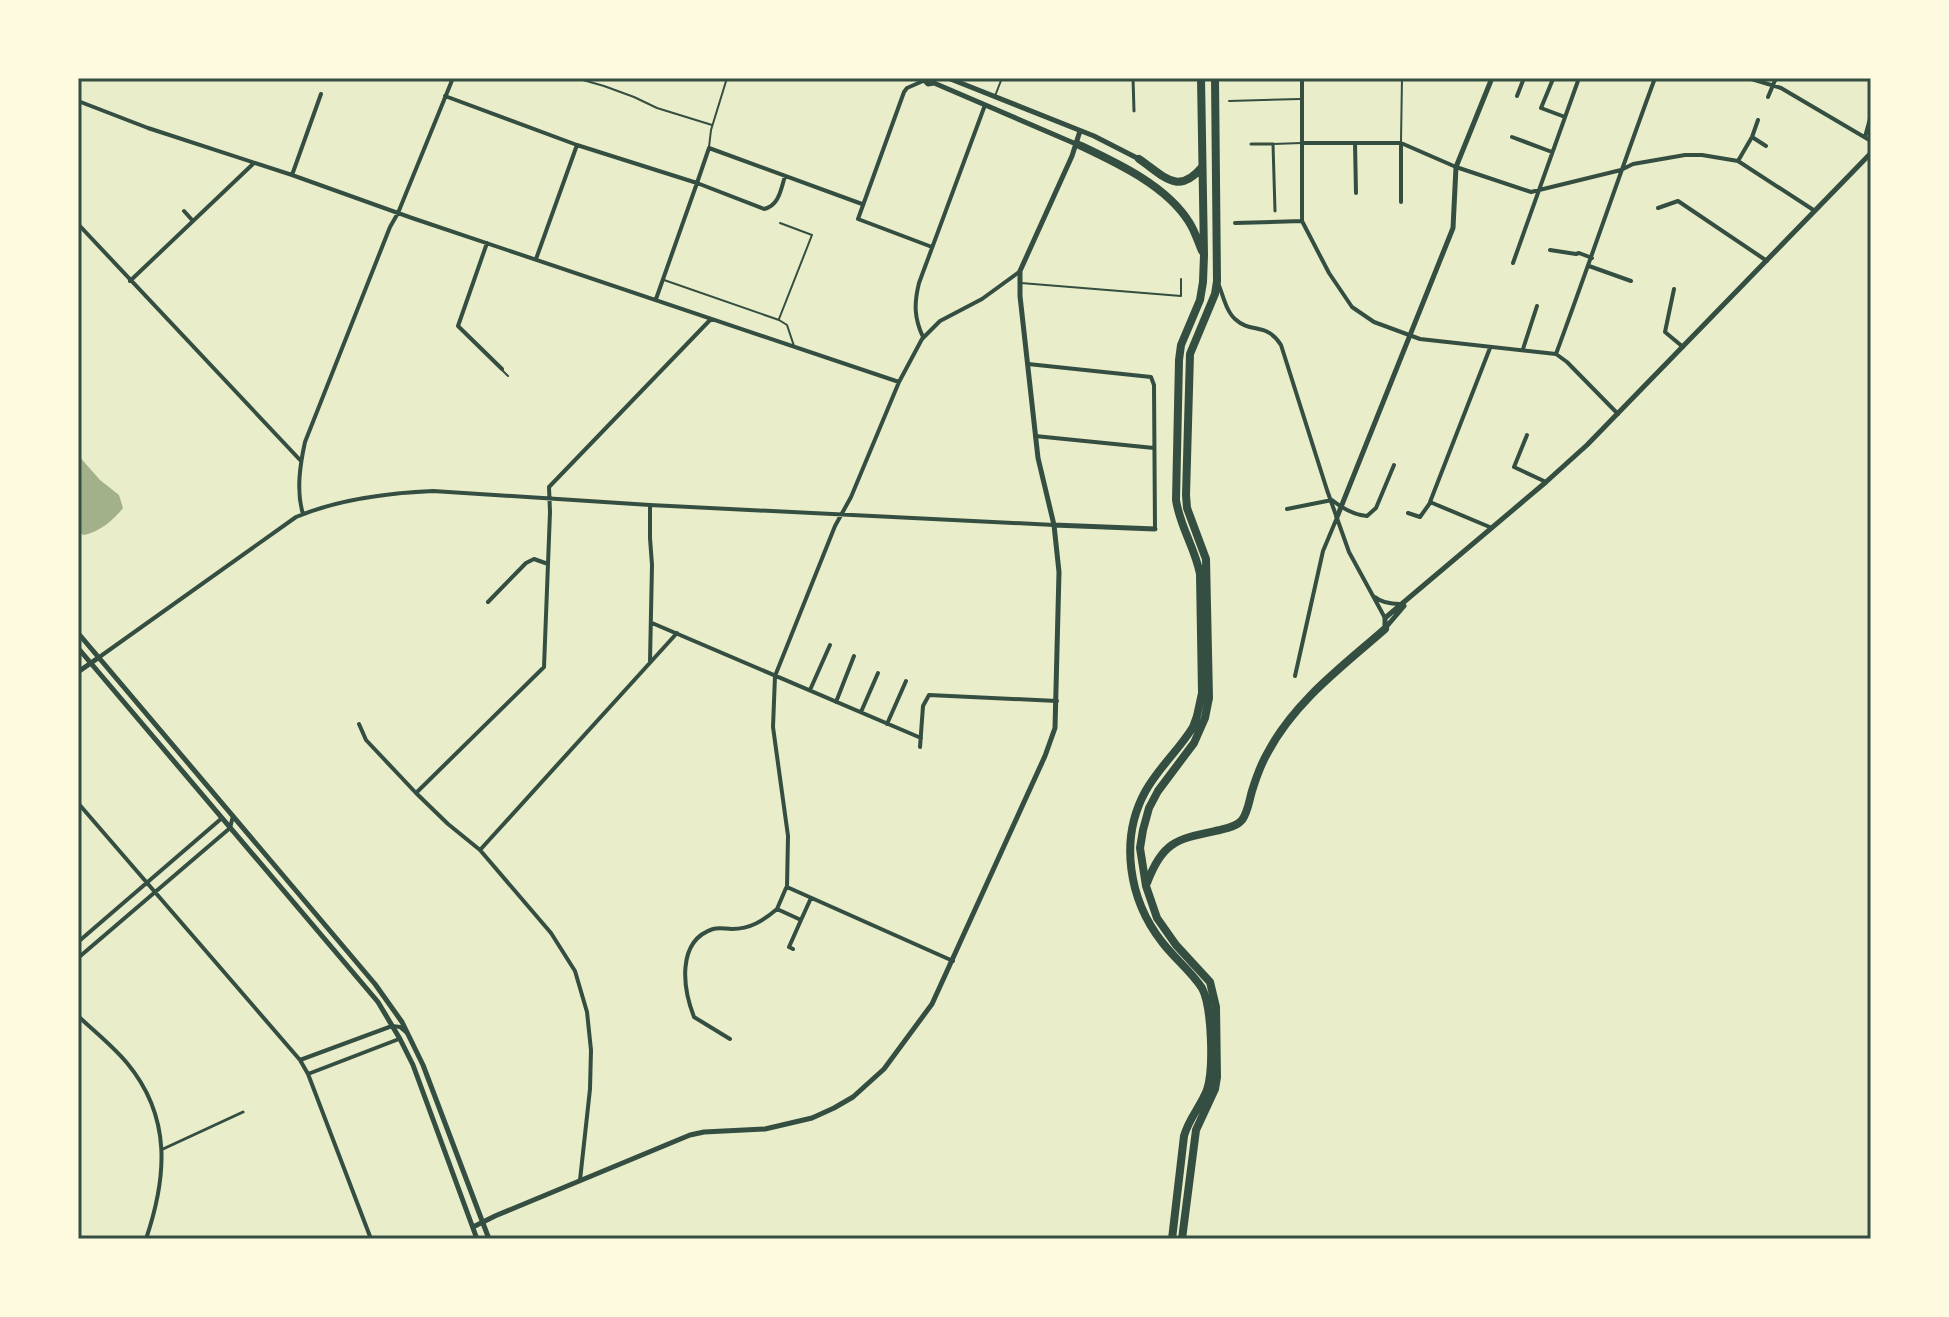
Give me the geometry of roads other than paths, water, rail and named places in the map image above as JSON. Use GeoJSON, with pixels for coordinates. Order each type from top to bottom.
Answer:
{"type":"FeatureCollection","features":[{"type":"Feature","properties":{"kind":"highway"},"geometry":{"type":"LineString","coordinates":[[1172,1239],[1184,1136],[1206,1092],[1210,1074],[1210,1012],[1202,988],[1160,940],[1142,908],[1131,872],[1130,854],[1132,829],[1144,795],[1193,727],[1202,693],[1200,574],[1194,549],[1178,516],[1176,488],[1181,345],[1200,300],[1203,282],[1201,78]]}},
{"type":"Feature","properties":{"kind":"highway"},"geometry":{"type":"LineString","coordinates":[[1182,1239],[1196,1130],[1212,1098],[1217,1077],[1216,1007],[1210,982],[1176,945],[1157,918],[1146,886],[1140,848],[1149,808],[1194,743],[1205,718],[1209,698],[1206,559],[1187,508],[1186,495],[1188,370],[1193,344],[1215,294],[1217,281],[1215,78]]}},
{"type":"Feature","properties":{"kind":"highway"},"geometry":{"type":"LineString","coordinates":[[1077,144],[1119,164],[1164,196],[1188,220],[1204,255]]}},
{"type":"Feature","properties":{"kind":"highway"},"geometry":{"type":"LineString","coordinates":[[1139,159],[1171,181],[1182,183],[1192,179],[1203,166]]}},
{"type":"Feature","properties":{"kind":"highway"},"geometry":{"type":"LineString","coordinates":[[1145,181],[1154,170]]}},
{"type":"Feature","properties":{"kind":"highway"},"geometry":{"type":"LineString","coordinates":[[1146,886],[1154,864],[1174,843],[1226,829],[1241,821],[1262,762],[1295,711],[1385,629]]}},
{"type":"Feature","properties":{"kind":"street"},"geometry":{"type":"LineString","coordinates":[[303,514],[300,503],[301,461],[308,433],[453,78]]}},
{"type":"Feature","properties":{"kind":"street"},"geometry":{"type":"LineString","coordinates":[[948,78],[1080,131],[1139,159]]}},
{"type":"Feature","properties":{"kind":"street"},"geometry":{"type":"LineString","coordinates":[[1133,78],[1134,111]]}},
{"type":"Feature","properties":{"kind":"street"},"geometry":{"type":"LineString","coordinates":[[1302,78],[1302,221],[1329,273],[1352,307],[1374,322],[1420,339],[1556,354],[1618,414]]}},
{"type":"Feature","properties":{"kind":"street"},"geometry":{"type":"LineString","coordinates":[[1295,676],[1323,551],[1453,228],[1456,167],[1492,78]]}},
{"type":"Feature","properties":{"kind":"street"},"geometry":{"type":"LineString","coordinates":[[1517,96],[1524,78]]}},
{"type":"Feature","properties":{"kind":"street"},"geometry":{"type":"LineString","coordinates":[[1513,263],[1579,78]]}},
{"type":"Feature","properties":{"kind":"street"},"geometry":{"type":"LineString","coordinates":[[1556,354],[1655,78]]}},
{"type":"Feature","properties":{"kind":"street"},"geometry":{"type":"LineString","coordinates":[[1748,78],[1781,88],[1871,141]]}},
{"type":"Feature","properties":{"kind":"street"},"geometry":{"type":"LineString","coordinates":[[1768,97],[1776,78]]}},
{"type":"Feature","properties":{"kind":"street"},"geometry":{"type":"LineString","coordinates":[[932,247],[858,219],[907,88],[923,79],[928,84],[937,81],[1077,144]]}},
{"type":"Feature","properties":{"kind":"street"},"geometry":{"type":"LineString","coordinates":[[1553,79],[1541,108],[1565,117]]}},
{"type":"Feature","properties":{"kind":"street"},"geometry":{"type":"LineString","coordinates":[[292,175],[321,94]]}},
{"type":"Feature","properties":{"kind":"street"},"geometry":{"type":"LineString","coordinates":[[445,96],[764,209],[776,203],[785,176]]}},
{"type":"Feature","properties":{"kind":"street"},"geometry":{"type":"LineString","coordinates":[[78,101],[148,128],[899,382]]}},
{"type":"Feature","properties":{"kind":"street"},"geometry":{"type":"LineString","coordinates":[[923,337],[915,314],[915,298],[985,105]]}},
{"type":"Feature","properties":{"kind":"street"},"geometry":{"type":"LineString","coordinates":[[1865,137],[1871,115]]}},
{"type":"Feature","properties":{"kind":"street"},"geometry":{"type":"LineString","coordinates":[[1738,161],[1758,120]]}},
{"type":"Feature","properties":{"kind":"street"},"geometry":{"type":"LineString","coordinates":[[473,1227],[690,1135],[765,1129],[812,1118],[834,1108],[853,1097],[887,1066],[925,1015],[953,961],[1055,728],[1059,572],[1054,525],[1035,436],[1020,271],[1080,131]]}},
{"type":"Feature","properties":{"kind":"street"},"geometry":{"type":"LineString","coordinates":[[1512,137],[1552,152]]}},
{"type":"Feature","properties":{"kind":"street"},"geometry":{"type":"LineString","coordinates":[[1752,137],[1766,146]]}},
{"type":"Feature","properties":{"kind":"street"},"geometry":{"type":"LineString","coordinates":[[1303,143],[1401,143],[1456,167],[1531,192],[1621,170],[1633,164],[1702,155],[1738,161],[1815,211]]}},
{"type":"Feature","properties":{"kind":"street"},"geometry":{"type":"LineString","coordinates":[[1355,143],[1356,193]]}},
{"type":"Feature","properties":{"kind":"street"},"geometry":{"type":"LineString","coordinates":[[1401,143],[1401,202]]}},
{"type":"Feature","properties":{"kind":"street"},"geometry":{"type":"LineString","coordinates":[[1251,144],[1273,144],[1275,211]]}},
{"type":"Feature","properties":{"kind":"street"},"geometry":{"type":"LineString","coordinates":[[536,259],[577,145]]}},
{"type":"Feature","properties":{"kind":"street"},"geometry":{"type":"LineString","coordinates":[[656,299],[709,148],[862,204]]}},
{"type":"Feature","properties":{"kind":"street"},"geometry":{"type":"LineString","coordinates":[[1385,618],[1546,482],[1618,414],[1871,153]]}},
{"type":"Feature","properties":{"kind":"street"},"geometry":{"type":"LineString","coordinates":[[130,281],[254,163]]}},
{"type":"Feature","properties":{"kind":"street"},"geometry":{"type":"LineString","coordinates":[[1658,208],[1678,201],[1767,261]]}},
{"type":"Feature","properties":{"kind":"street"},"geometry":{"type":"LineString","coordinates":[[184,211],[193,221]]}},
{"type":"Feature","properties":{"kind":"street"},"geometry":{"type":"LineString","coordinates":[[1235,223],[1302,221]]}},
{"type":"Feature","properties":{"kind":"street"},"geometry":{"type":"LineString","coordinates":[[78,224],[301,461]]}},
{"type":"Feature","properties":{"kind":"street"},"geometry":{"type":"LineString","coordinates":[[487,243],[458,326],[502,369]]}},
{"type":"Feature","properties":{"kind":"street"},"geometry":{"type":"LineString","coordinates":[[1550,250],[1579,253],[1592,258]]}},
{"type":"Feature","properties":{"kind":"street"},"geometry":{"type":"LineString","coordinates":[[1589,266],[1631,281]]}},
{"type":"Feature","properties":{"kind":"street"},"geometry":{"type":"LineString","coordinates":[[730,1039],[694,1017],[685,987],[685,966],[694,943],[703,934],[723,928],[748,928],[766,919],[777,909],[787,887],[788,836],[773,727],[775,676],[825,549],[864,467],[899,382],[923,337],[940,321],[982,299],[1020,271]]}},
{"type":"Feature","properties":{"kind":"street"},"geometry":{"type":"LineString","coordinates":[[1217,281],[1230,313],[1238,322],[1266,330],[1277,339],[1349,552],[1385,618],[1385,629]]}},
{"type":"Feature","properties":{"kind":"street"},"geometry":{"type":"LineString","coordinates":[[1674,289],[1665,332],[1683,347]]}},
{"type":"Feature","properties":{"kind":"street"},"geometry":{"type":"LineString","coordinates":[[1523,349],[1537,306]]}},
{"type":"Feature","properties":{"kind":"street"},"geometry":{"type":"LineString","coordinates":[[416,793],[544,667],[549,487],[711,319]]}},
{"type":"Feature","properties":{"kind":"street"},"geometry":{"type":"LineString","coordinates":[[1408,513],[1420,517],[1430,502],[1490,348]]}},
{"type":"Feature","properties":{"kind":"street"},"geometry":{"type":"LineString","coordinates":[[78,672],[281,526],[303,514],[344,502],[405,492],[1155,529],[1154,385],[1151,377],[1028,364]]}},
{"type":"Feature","properties":{"kind":"street"},"geometry":{"type":"LineString","coordinates":[[1527,435],[1514,467],[1546,482]]}},
{"type":"Feature","properties":{"kind":"street"},"geometry":{"type":"LineString","coordinates":[[1035,436],[1154,448]]}},
{"type":"Feature","properties":{"kind":"street"},"geometry":{"type":"LineString","coordinates":[[1332,500],[1341,508],[1367,516],[1376,508],[1394,465]]}},
{"type":"Feature","properties":{"kind":"street"},"geometry":{"type":"LineString","coordinates":[[1287,509],[1332,500]]}},
{"type":"Feature","properties":{"kind":"street"},"geometry":{"type":"LineString","coordinates":[[1430,502],[1492,528]]}},
{"type":"Feature","properties":{"kind":"street"},"geometry":{"type":"LineString","coordinates":[[650,505],[650,664]]}},
{"type":"Feature","properties":{"kind":"street"},"geometry":{"type":"LineString","coordinates":[[488,602],[526,563],[534,559],[548,564]]}},
{"type":"Feature","properties":{"kind":"street"},"geometry":{"type":"LineString","coordinates":[[1370,593],[1380,601],[1402,604]]}},
{"type":"Feature","properties":{"kind":"street"},"geometry":{"type":"LineString","coordinates":[[1385,629],[1409,599]]}},
{"type":"Feature","properties":{"kind":"street"},"geometry":{"type":"LineString","coordinates":[[652,623],[921,738]]}},
{"type":"Feature","properties":{"kind":"street"},"geometry":{"type":"LineString","coordinates":[[78,633],[392,1007],[423,1065],[489,1239]]}},
{"type":"Feature","properties":{"kind":"street"},"geometry":{"type":"LineString","coordinates":[[480,850],[677,633]]}},
{"type":"Feature","properties":{"kind":"street"},"geometry":{"type":"LineString","coordinates":[[810,690],[830,645]]}},
{"type":"Feature","properties":{"kind":"street"},"geometry":{"type":"LineString","coordinates":[[78,648],[378,1002],[413,1065],[477,1239]]}},
{"type":"Feature","properties":{"kind":"street"},"geometry":{"type":"LineString","coordinates":[[836,702],[854,656]]}},
{"type":"Feature","properties":{"kind":"street"},"geometry":{"type":"LineString","coordinates":[[861,712],[878,673]]}},
{"type":"Feature","properties":{"kind":"street"},"geometry":{"type":"LineString","coordinates":[[887,724],[906,681]]}},
{"type":"Feature","properties":{"kind":"street"},"geometry":{"type":"LineString","coordinates":[[920,747],[923,706],[929,695],[1057,701]]}},
{"type":"Feature","properties":{"kind":"street"},"geometry":{"type":"LineString","coordinates":[[359,724],[366,740],[416,793],[480,850],[551,933],[575,971],[587,1012],[591,1050],[580,1180]]}},
{"type":"Feature","properties":{"kind":"street"},"geometry":{"type":"LineString","coordinates":[[78,804],[300,1060],[371,1239]]}},
{"type":"Feature","properties":{"kind":"street"},"geometry":{"type":"LineString","coordinates":[[78,958],[230,828],[233,816]]}},
{"type":"Feature","properties":{"kind":"street"},"geometry":{"type":"LineString","coordinates":[[78,942],[222,818]]}},
{"type":"Feature","properties":{"kind":"street"},"geometry":{"type":"LineString","coordinates":[[787,887],[953,961]]}},
{"type":"Feature","properties":{"kind":"street"},"geometry":{"type":"LineString","coordinates":[[793,949],[789,947],[811,898]]}},
{"type":"Feature","properties":{"kind":"street"},"geometry":{"type":"LineString","coordinates":[[777,909],[801,920]]}},
{"type":"Feature","properties":{"kind":"street"},"geometry":{"type":"LineString","coordinates":[[78,1016],[134,1072],[149,1100],[159,1132],[161,1180],[146,1239]]}},
{"type":"Feature","properties":{"kind":"street"},"geometry":{"type":"LineString","coordinates":[[300,1060],[392,1026],[400,1027],[409,1035]]}},
{"type":"Feature","properties":{"kind":"street"},"geometry":{"type":"LineString","coordinates":[[308,1074],[400,1039]]}},
{"type":"Feature","properties":{"kind":"street"},"geometry":{"type":"LineString","coordinates":[[162,1149],[243,1112]]}},
{"type":"Feature","properties":{"kind":"lane"},"geometry":{"type":"LineString","coordinates":[[576,78],[712,125]]}},
{"type":"Feature","properties":{"kind":"lane"},"geometry":{"type":"LineString","coordinates":[[709,148],[712,125],[727,78]]}},
{"type":"Feature","properties":{"kind":"lane"},"geometry":{"type":"LineString","coordinates":[[995,98],[1002,78]]}},
{"type":"Feature","properties":{"kind":"lane"},"geometry":{"type":"LineString","coordinates":[[1401,143],[1402,78]]}},
{"type":"Feature","properties":{"kind":"lane"},"geometry":{"type":"LineString","coordinates":[[1229,101],[1303,99]]}},
{"type":"Feature","properties":{"kind":"lane"},"geometry":{"type":"LineString","coordinates":[[1273,144],[1303,143]]}},
{"type":"Feature","properties":{"kind":"lane"},"geometry":{"type":"LineString","coordinates":[[779,320],[812,235],[780,223]]}},
{"type":"Feature","properties":{"kind":"lane"},"geometry":{"type":"LineString","coordinates":[[1020,283],[1181,296],[1181,279]]}},
{"type":"Feature","properties":{"kind":"lane"},"geometry":{"type":"LineString","coordinates":[[663,280],[779,320],[787,325],[795,347]]}},
{"type":"Feature","properties":{"kind":"lane"},"geometry":{"type":"LineString","coordinates":[[502,369],[508,376]]}},
{"type":"Feature","properties":{"kind":"lane"},"geometry":{"type":"LineString","coordinates":[[1155,529],[1165,530]]}}]}
